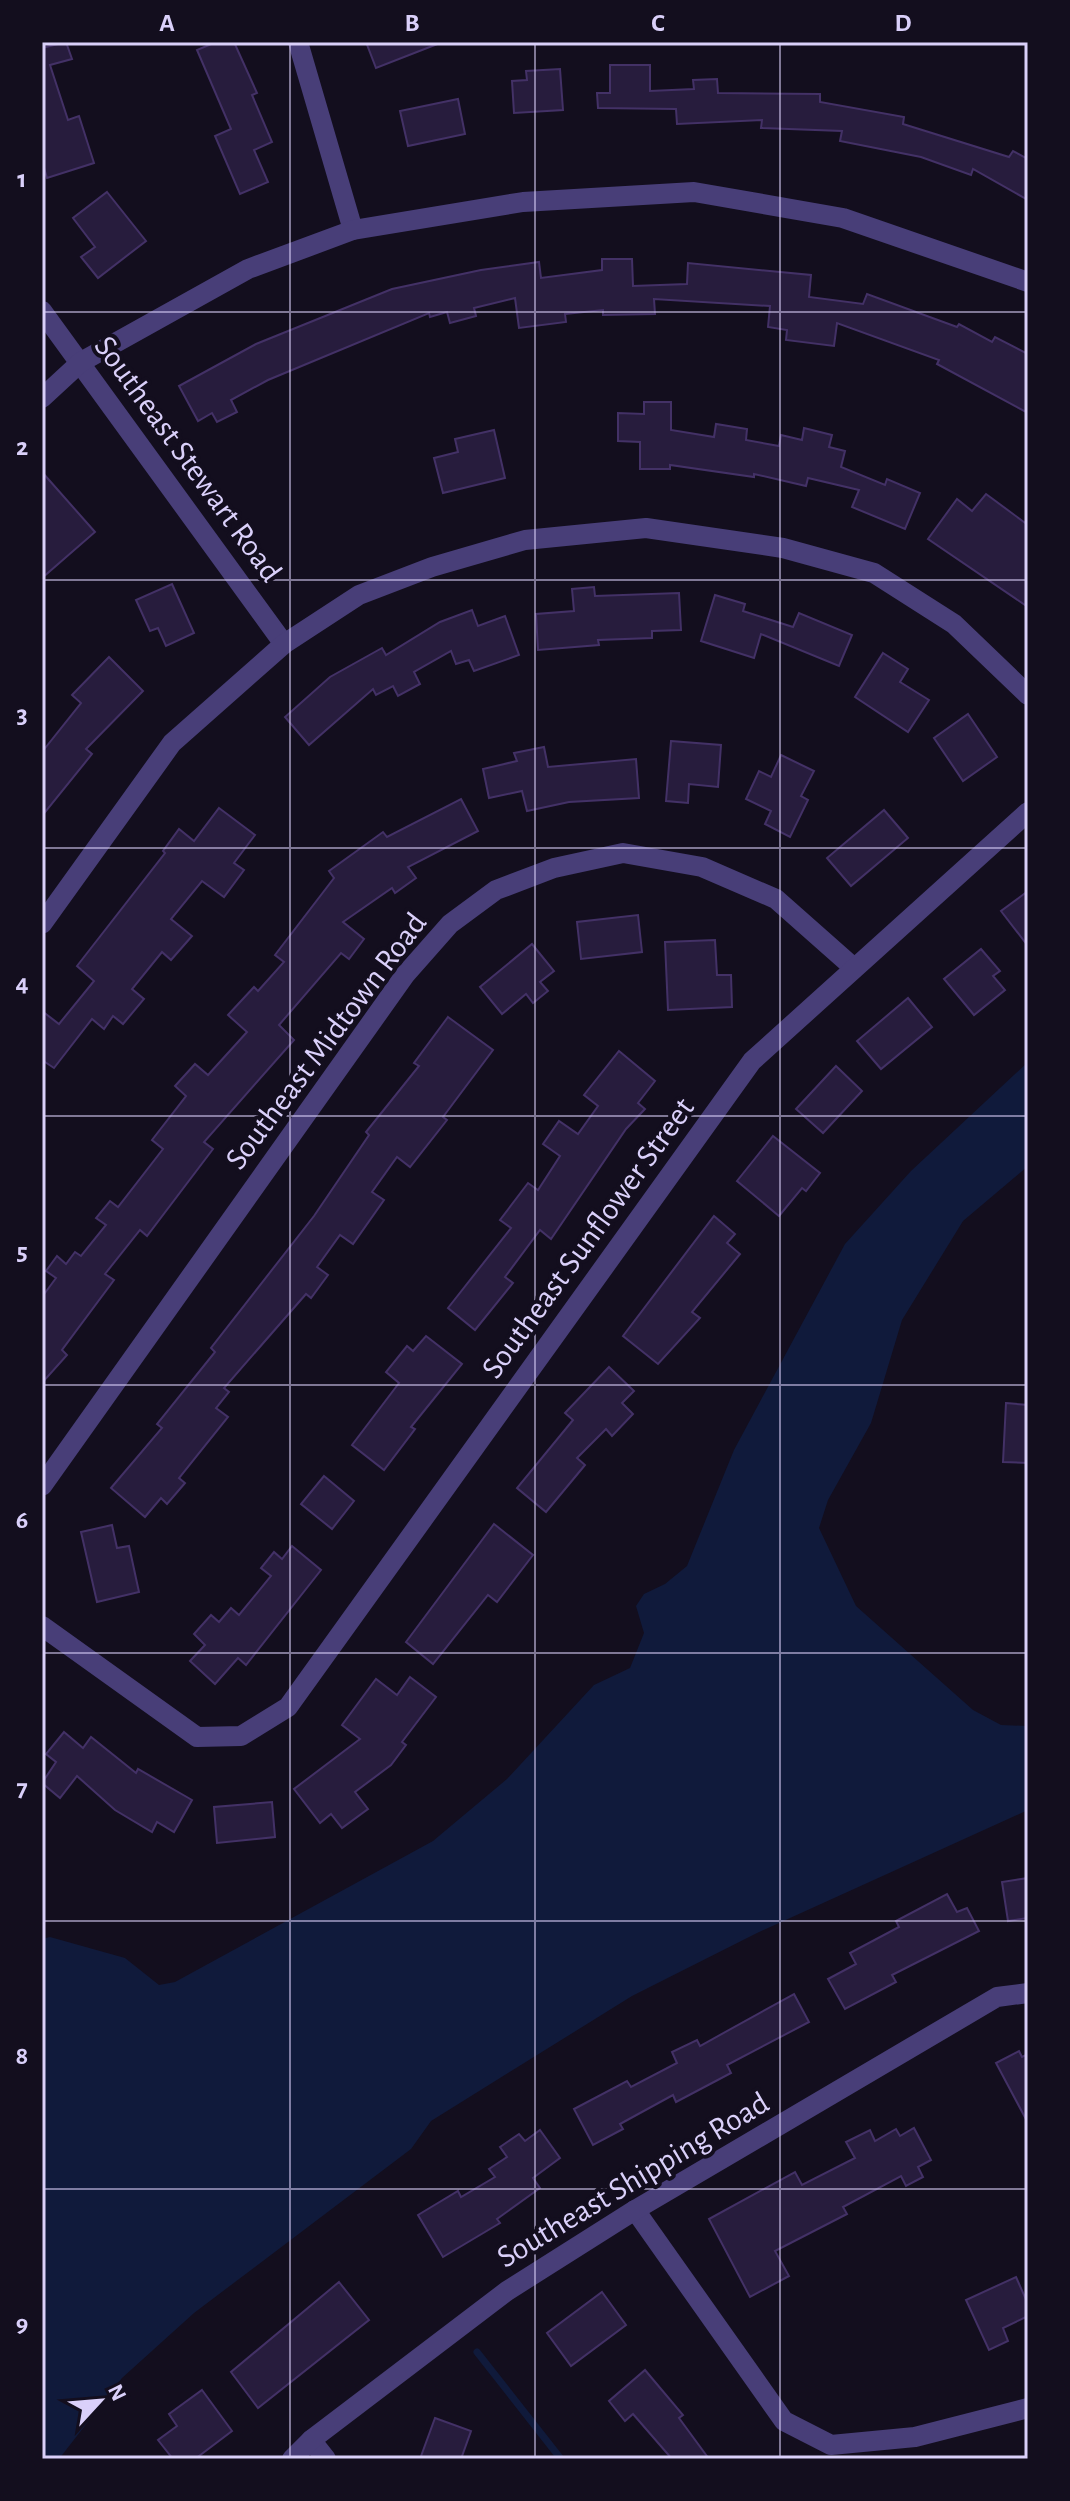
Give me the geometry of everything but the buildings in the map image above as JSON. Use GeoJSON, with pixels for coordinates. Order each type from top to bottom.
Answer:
{"type":"FeatureCollection","features":[{"type":"Feature","properties":{"kind":"street"},"geometry":{"type":"LineString","coordinates":[[298,42],[353,230]]}},
{"type":"Feature","properties":{"kind":"street"},"geometry":{"type":"LineString","coordinates":[[42,398],[81,362],[248,269],[353,230],[523,202],[694,192],[843,218],[1028,282]]}},
{"type":"Feature","properties":{"kind":"street","name":"Southeast Stewart Road"},"geometry":{"type":"LineString","coordinates":[[42,311],[284,644]]}},
{"type":"Feature","properties":{"kind":"street"},"geometry":{"type":"LineString","coordinates":[[42,924],[172,743],[284,644],[359,595],[432,567],[525,540],[646,528],[783,548],[874,573],[954,624],[1028,695]]}},
{"type":"Feature","properties":{"kind":"street","name":"Southeast Sunflower Street"},"geometry":{"type":"LineString","coordinates":[[42,1626],[197,1737],[241,1736],[288,1707],[752,1061],[1028,812]]}},
{"type":"Feature","properties":{"kind":"street","name":"Southeast Midtown Road"},"geometry":{"type":"LineString","coordinates":[[42,1486],[405,975],[450,924],[496,890],[554,868],[623,853],[702,867],[776,899],[854,968]]}},
{"type":"Feature","properties":{"kind":"street","name":"Southeast Shipping Road"},"geometry":{"type":"LineString","coordinates":[[292,2459],[311,2440],[507,2291],[635,2210],[997,1997],[1028,1993]]}},
{"type":"Feature","properties":{"kind":"street"},"geometry":{"type":"LineString","coordinates":[[635,2210],[784,2421],[795,2427],[831,2445],[915,2437],[1028,2408]]}},
{"type":"Feature","properties":{"kind":"street"},"geometry":{"type":"LineString","coordinates":[[311,2440],[326,2459]]}},
{"type":"Feature","properties":{"kind":"water"},"geometry":{"type":"Polygon","coordinates":[[[1028,1062],[1028,1166],[963,1221],[902,1320],[871,1423],[828,1500],[819,1528],[856,1606],[973,1710],[1001,1725],[1028,1726],[1028,1810],[757,1933],[632,1996],[431,2121],[411,2149],[194,2313],[122,2378],[59,2459],[42,2459],[42,1939],[50,1937],[125,1958],[159,1985],[175,1982],[433,1841],[507,1779],[594,1685],[630,1668],[644,1633],[636,1606],[644,1594],[665,1584],[687,1566],[734,1450],[845,1244],[911,1171],[1028,1062]]]}},
{"type":"Feature","properties":{"kind":"waterway"},"geometry":{"type":"LineString","coordinates":[[477,2352],[561,2459]]}}]}
